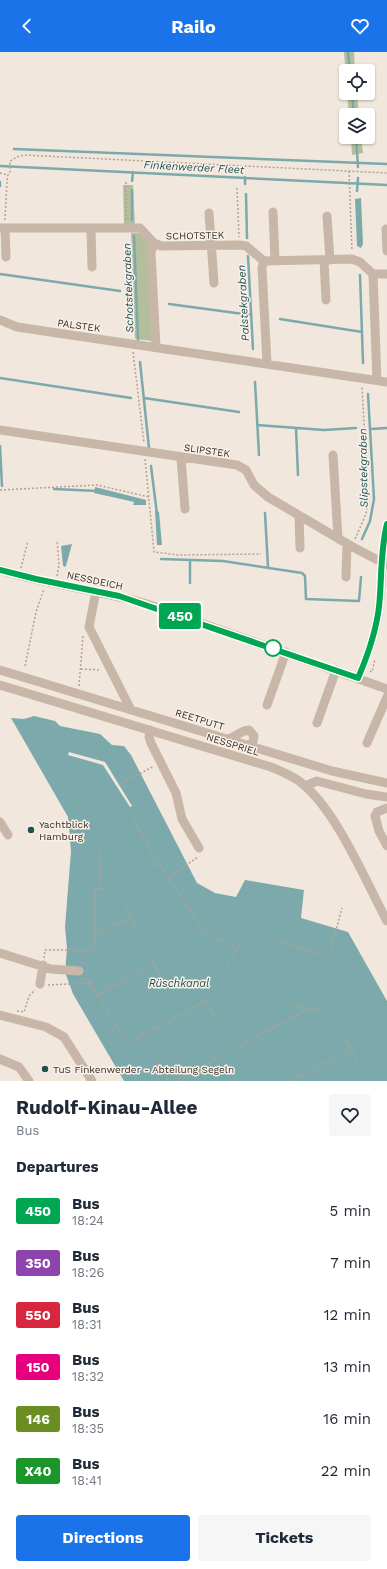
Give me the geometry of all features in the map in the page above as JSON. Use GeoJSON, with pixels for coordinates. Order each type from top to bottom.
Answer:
{"type":"FeatureCollection","features":[{"type":"Feature","properties":{"kind":"street"},"geometry":{"type":"LineString","coordinates":[[273,212],[275,260]]}},
{"type":"Feature","properties":{"kind":"street"},"geometry":{"type":"LineString","coordinates":[[209,213],[214,283]]}},
{"type":"Feature","properties":{"kind":"street"},"geometry":{"type":"LineString","coordinates":[[326,300],[327,216]]}},
{"type":"Feature","properties":{"kind":"street","name":"SCHOTSTEK"},"geometry":{"type":"LineString","coordinates":[[2,228],[140,228],[154,243],[161,246],[246,246],[264,261]]}},
{"type":"Feature","properties":{"kind":"street"},"geometry":{"type":"LineString","coordinates":[[2,228],[6,257]]}},
{"type":"Feature","properties":{"kind":"street"},"geometry":{"type":"LineString","coordinates":[[91,228],[92,267]]}},
{"type":"Feature","properties":{"kind":"street"},"geometry":{"type":"LineString","coordinates":[[386,229],[387,250]]}},
{"type":"Feature","properties":{"kind":"street"},"geometry":{"type":"LineString","coordinates":[[154,243],[151,252],[156,347]]}},
{"type":"Feature","properties":{"kind":"street"},"geometry":{"type":"LineString","coordinates":[[267,363],[262,268],[264,261],[352,260],[360,262],[373,274],[387,274]]}},
{"type":"Feature","properties":{"kind":"street"},"geometry":{"type":"LineString","coordinates":[[373,274],[377,380]]}},
{"type":"Feature","properties":{"kind":"street","name":"PALSTEK"},"geometry":{"type":"LineString","coordinates":[[0,320],[17,327],[387,382]]}},
{"type":"Feature","properties":{"kind":"street","name":"SLIPSTEK"},"geometry":{"type":"LineString","coordinates":[[0,430],[181,458],[237,465],[246,470],[260,492],[349,545],[384,563]]}},
{"type":"Feature","properties":{"kind":"street"},"geometry":{"type":"LineString","coordinates":[[334,456],[338,538]]}},
{"type":"Feature","properties":{"kind":"street"},"geometry":{"type":"LineString","coordinates":[[181,458],[185,509]]}},
{"type":"Feature","properties":{"kind":"street"},"geometry":{"type":"LineString","coordinates":[[299,516],[300,548]]}},
{"type":"Feature","properties":{"kind":"street"},"geometry":{"type":"LineString","coordinates":[[358,678],[369,650],[375,626],[384,563],[387,524]]}},
{"type":"Feature","properties":{"kind":"street"},"geometry":{"type":"LineString","coordinates":[[346,577],[349,545]]}},
{"type":"Feature","properties":{"kind":"street","name":"NESSDEICH"},"geometry":{"type":"LineString","coordinates":[[0,570],[96,591],[150,605],[387,689]]}},
{"type":"Feature","properties":{"kind":"street"},"geometry":{"type":"LineString","coordinates":[[96,591],[88,627],[131,710]]}},
{"type":"Feature","properties":{"kind":"street"},"geometry":{"type":"LineString","coordinates":[[267,705],[286,652]]}},
{"type":"Feature","properties":{"kind":"street","name":"REETPUTT"},"geometry":{"type":"LineString","coordinates":[[0,670],[332,771],[387,783]]}},
{"type":"Feature","properties":{"kind":"street"},"geometry":{"type":"LineString","coordinates":[[317,723],[336,670]]}},
{"type":"Feature","properties":{"kind":"street","name":"NESSPRIEL"},"geometry":{"type":"LineString","coordinates":[[1,688],[150,730],[271,767],[290,776],[305,786],[330,815],[387,921]]}},
{"type":"Feature","properties":{"kind":"street"},"geometry":{"type":"LineString","coordinates":[[368,743],[387,697]]}},
{"type":"Feature","properties":{"kind":"street"},"geometry":{"type":"LineString","coordinates":[[150,730],[149,737],[151,744],[176,793],[182,819],[199,848]]}},
{"type":"Feature","properties":{"kind":"street"},"geometry":{"type":"LineString","coordinates":[[229,740],[244,731],[251,731],[254,734],[254,738],[248,745]]}},
{"type":"Feature","properties":{"kind":"street"},"geometry":{"type":"LineString","coordinates":[[305,786],[317,781],[366,794],[387,796]]}},
{"type":"Feature","properties":{"kind":"street"},"geometry":{"type":"LineString","coordinates":[[387,808],[377,812],[375,816],[379,831],[387,846]]}},
{"type":"Feature","properties":{"kind":"street"},"geometry":{"type":"LineString","coordinates":[[0,822],[8,835]]}},
{"type":"Feature","properties":{"kind":"street"},"geometry":{"type":"LineString","coordinates":[[0,953],[47,967],[79,972]]}},
{"type":"Feature","properties":{"kind":"street"},"geometry":{"type":"LineString","coordinates":[[40,984],[47,967]]}},
{"type":"Feature","properties":{"kind":"street"},"geometry":{"type":"LineString","coordinates":[[4,1016],[46,1027],[64,1037],[92,1081]]}},
{"type":"Feature","properties":{"kind":"street"},"geometry":{"type":"LineString","coordinates":[[0,1059],[19,1067],[29,1081]]}},
{"type":"Feature","properties":{"kind":"path"},"geometry":{"type":"LineString","coordinates":[[2,228],[8,175],[10,172],[10,161],[24,155],[387,173]]}},
{"type":"Feature","properties":{"kind":"path"},"geometry":{"type":"LineString","coordinates":[[349,171],[352,260]]}},
{"type":"Feature","properties":{"kind":"path"},"geometry":{"type":"LineString","coordinates":[[0,173],[8,175]]}},
{"type":"Feature","properties":{"kind":"path"},"geometry":{"type":"LineString","coordinates":[[126,182],[126,228]]}},
{"type":"Feature","properties":{"kind":"path"},"geometry":{"type":"LineString","coordinates":[[237,188],[239,245]]}},
{"type":"Feature","properties":{"kind":"path"},"geometry":{"type":"LineString","coordinates":[[132,344],[145,452],[154,552],[178,555],[261,554]]}},
{"type":"Feature","properties":{"kind":"path"},"geometry":{"type":"LineString","coordinates":[[349,545],[366,514],[368,500],[361,378]]}},
{"type":"Feature","properties":{"kind":"path"},"geometry":{"type":"LineString","coordinates":[[0,490],[97,485],[149,497]]}},
{"type":"Feature","properties":{"kind":"path"},"geometry":{"type":"LineString","coordinates":[[57,540],[59,564],[57,573]]}},
{"type":"Feature","properties":{"kind":"path"},"geometry":{"type":"LineString","coordinates":[[23,564],[28,541]]}},
{"type":"Feature","properties":{"kind":"path"},"geometry":{"type":"LineString","coordinates":[[25,666],[36,612],[45,587],[40,586]]}},
{"type":"Feature","properties":{"kind":"path"},"geometry":{"type":"LineString","coordinates":[[78,686],[84,635],[88,627]]}},
{"type":"Feature","properties":{"kind":"path"},"geometry":{"type":"LineString","coordinates":[[80,669],[111,670]]}},
{"type":"Feature","properties":{"kind":"path"},"geometry":{"type":"LineString","coordinates":[[119,785],[152,768]]}},
{"type":"Feature","properties":{"kind":"path"},"geometry":{"type":"LineString","coordinates":[[133,816],[158,866],[160,865],[169,877],[204,931],[236,949]]}},
{"type":"Feature","properties":{"kind":"path"},"geometry":{"type":"LineString","coordinates":[[100,889],[101,851]]}},
{"type":"Feature","properties":{"kind":"path"},"geometry":{"type":"LineString","coordinates":[[169,877],[196,859]]}},
{"type":"Feature","properties":{"kind":"path"},"geometry":{"type":"LineString","coordinates":[[47,967],[46,950],[95,950],[95,889],[109,890]]}},
{"type":"Feature","properties":{"kind":"path"},"geometry":{"type":"LineString","coordinates":[[125,903],[138,933]]}},
{"type":"Feature","properties":{"kind":"path"},"geometry":{"type":"LineString","coordinates":[[276,940],[329,956],[342,908]]}},
{"type":"Feature","properties":{"kind":"path"},"geometry":{"type":"LineString","coordinates":[[95,933],[132,919]]}},
{"type":"Feature","properties":{"kind":"path"},"geometry":{"type":"LineString","coordinates":[[227,967],[240,942]]}},
{"type":"Feature","properties":{"kind":"path"},"geometry":{"type":"LineString","coordinates":[[150,956],[161,978]]}},
{"type":"Feature","properties":{"kind":"path"},"geometry":{"type":"LineString","coordinates":[[98,995],[154,964]]}},
{"type":"Feature","properties":{"kind":"path"},"geometry":{"type":"LineString","coordinates":[[4,1016],[18,1010],[24,1012],[29,996],[40,984],[54,986],[90,983],[127,1043],[206,1001],[215,1018]]}},
{"type":"Feature","properties":{"kind":"path"},"geometry":{"type":"LineString","coordinates":[[291,1004],[326,1012]]}},
{"type":"Feature","properties":{"kind":"path"},"geometry":{"type":"LineString","coordinates":[[176,1081],[309,1008]]}},
{"type":"Feature","properties":{"kind":"path"},"geometry":{"type":"LineString","coordinates":[[342,1033],[359,1064]]}},
{"type":"Feature","properties":{"kind":"path"},"geometry":{"type":"LineString","coordinates":[[292,1081],[351,1049]]}},
{"type":"Feature","properties":{"kind":"path"},"geometry":{"type":"LineString","coordinates":[[156,1061],[167,1081]]}},
{"type":"Feature","properties":{"kind":"green space"},"geometry":{"type":"Polygon","coordinates":[[[344,52],[354,52],[355,64],[345,64],[344,52]]]}},
{"type":"Feature","properties":{"kind":"green space"},"geometry":{"type":"Polygon","coordinates":[[[348,100],[358,100],[358,108],[348,108],[348,100]]]}},
{"type":"Feature","properties":{"kind":"green space"},"geometry":{"type":"Polygon","coordinates":[[[351,144],[362,144],[363,153],[352,155],[351,144]]]}},
{"type":"Feature","properties":{"kind":"green space"},"geometry":{"type":"Polygon","coordinates":[[[123,185],[133,185],[135,224],[124,224],[123,185]]]}},
{"type":"Feature","properties":{"kind":"green space"},"geometry":{"type":"Polygon","coordinates":[[[131,233],[142,233],[149,244],[152,341],[135,339],[131,233]]]}},
{"type":"Feature","properties":{"kind":"water"},"geometry":{"type":"Polygon","coordinates":[[[361,198],[363,244],[361,248],[357,246],[355,199],[361,198]]]}},
{"type":"Feature","properties":{"kind":"water"},"geometry":{"type":"Polygon","coordinates":[[[95,487],[146,500],[146,505],[133,505],[134,502],[94,493],[95,487]]]}},
{"type":"Feature","properties":{"kind":"water"},"geometry":{"type":"Polygon","coordinates":[[[155,511],[159,512],[162,545],[157,545],[155,511]]]}},
{"type":"Feature","properties":{"kind":"water"},"geometry":{"type":"Polygon","coordinates":[[[72,544],[66,566],[64,567],[61,546],[72,544]]]}},
{"type":"Feature","properties":{"kind":"water","name":"Rüschkanal"},"geometry":{"type":"Polygon","coordinates":[[[34,716],[55,721],[60,726],[100,734],[112,745],[124,746],[131,755],[197,883],[215,893],[236,897],[245,880],[304,890],[301,918],[348,932],[387,1001],[387,1081],[124,1081],[73,994],[65,972],[67,949],[65,927],[71,851],[68,817],[11,718],[24,719],[34,716]]]}},
{"type":"Feature","properties":{"kind":"pier"},"geometry":{"type":"Polygon","coordinates":[[[69,752],[105,762],[132,806],[130,807],[103,765],[68,755],[69,752]]]}},
{"type":"Feature","properties":{"kind":"waterway"},"geometry":{"type":"LineString","coordinates":[[348,52],[349,64]]}},
{"type":"Feature","properties":{"kind":"waterway"},"geometry":{"type":"LineString","coordinates":[[353,100],[353,108]]}},
{"type":"Feature","properties":{"kind":"waterway"},"geometry":{"type":"LineString","coordinates":[[356,144],[358,167]]}},
{"type":"Feature","properties":{"kind":"waterway"},"geometry":{"type":"LineString","coordinates":[[14,149],[387,164]]}},
{"type":"Feature","properties":{"kind":"waterway","name":"Finkenwerder Fleet"},"geometry":{"type":"LineString","coordinates":[[0,166],[387,185]]}},
{"type":"Feature","properties":{"kind":"waterway","name":"Finkenwerder Fleet"},"geometry":{"type":"LineString","coordinates":[[132,181],[133,172]]}},
{"type":"Feature","properties":{"kind":"waterway","name":"Finkenwerder Fleet"},"geometry":{"type":"LineString","coordinates":[[245,177],[245,184]]}},
{"type":"Feature","properties":{"kind":"waterway","name":"Finkenwerder Fleet"},"geometry":{"type":"LineString","coordinates":[[357,191],[358,178]]}},
{"type":"Feature","properties":{"kind":"waterway","name":"Schotstekgraben"},"geometry":{"type":"LineString","coordinates":[[132,190],[132,220]]}},
{"type":"Feature","properties":{"kind":"waterway","name":"Palstekgraben"},"geometry":{"type":"LineString","coordinates":[[246,194],[247,238]]}},
{"type":"Feature","properties":{"kind":"waterway","name":"Schotstekgraben"},"geometry":{"type":"LineString","coordinates":[[134,236],[138,340]]}},
{"type":"Feature","properties":{"kind":"waterway","name":"Palstekgraben"},"geometry":{"type":"LineString","coordinates":[[248,256],[253,349]]}},
{"type":"Feature","properties":{"kind":"waterway"},"geometry":{"type":"LineString","coordinates":[[0,274],[120,291]]}},
{"type":"Feature","properties":{"kind":"waterway","name":"Slipstekgraben"},"geometry":{"type":"LineString","coordinates":[[360,275],[363,363]]}},
{"type":"Feature","properties":{"kind":"waterway"},"geometry":{"type":"LineString","coordinates":[[169,304],[251,315]]}},
{"type":"Feature","properties":{"kind":"waterway"},"geometry":{"type":"LineString","coordinates":[[280,319],[362,332]]}},
{"type":"Feature","properties":{"kind":"waterway","name":"Schotstekgraben"},"geometry":{"type":"LineString","coordinates":[[140,362],[149,448]]}},
{"type":"Feature","properties":{"kind":"waterway"},"geometry":{"type":"LineString","coordinates":[[0,378],[131,398]]}},
{"type":"Feature","properties":{"kind":"waterway","name":"Palstekgraben"},"geometry":{"type":"LineString","coordinates":[[255,382],[259,455]]}},
{"type":"Feature","properties":{"kind":"waterway","name":"Slipstekgraben"},"geometry":{"type":"LineString","coordinates":[[362,539],[370,521],[374,499],[368,394]]}},
{"type":"Feature","properties":{"kind":"waterway"},"geometry":{"type":"LineString","coordinates":[[144,398],[239,412]]}},
{"type":"Feature","properties":{"kind":"waterway"},"geometry":{"type":"LineString","coordinates":[[257,425],[324,430],[356,428]]}},
{"type":"Feature","properties":{"kind":"waterway"},"geometry":{"type":"LineString","coordinates":[[296,428],[298,475]]}},
{"type":"Feature","properties":{"kind":"waterway"},"geometry":{"type":"LineString","coordinates":[[371,429],[387,428]]}},
{"type":"Feature","properties":{"kind":"waterway"},"geometry":{"type":"LineString","coordinates":[[0,446],[2,486]]}},
{"type":"Feature","properties":{"kind":"waterway","name":"Schotstekgraben"},"geometry":{"type":"LineString","coordinates":[[151,466],[157,514]]}},
{"type":"Feature","properties":{"kind":"waterway"},"geometry":{"type":"LineString","coordinates":[[54,489],[98,491]]}},
{"type":"Feature","properties":{"kind":"waterway","name":"Palstekgraben"},"geometry":{"type":"LineString","coordinates":[[265,513],[268,567]]}},
{"type":"Feature","properties":{"kind":"waterway"},"geometry":{"type":"LineString","coordinates":[[161,559],[223,561],[302,573],[305,576],[306,599],[359,601],[361,577]]}},
{"type":"Feature","properties":{"kind":"waterway"},"geometry":{"type":"LineString","coordinates":[[190,561],[190,583]]}},
{"type":"Feature","properties":{"kind":"bus line","name":"450"},"geometry":{"type":"LineString","coordinates":[[0,570],[119,596],[150,605],[358,678],[369,650],[379,608],[382,547],[387,524]]}},
{"type":"Feature","properties":{"kind":"place","name":"Yachtblick Hamburg"},"geometry":{"type":"Point","coordinates":[31,830]}},
{"type":"Feature","properties":{"kind":"place","name":"TuS Finkenwerder - Abteilung Segeln"},"geometry":{"type":"Point","coordinates":[45,1069]}}]}
